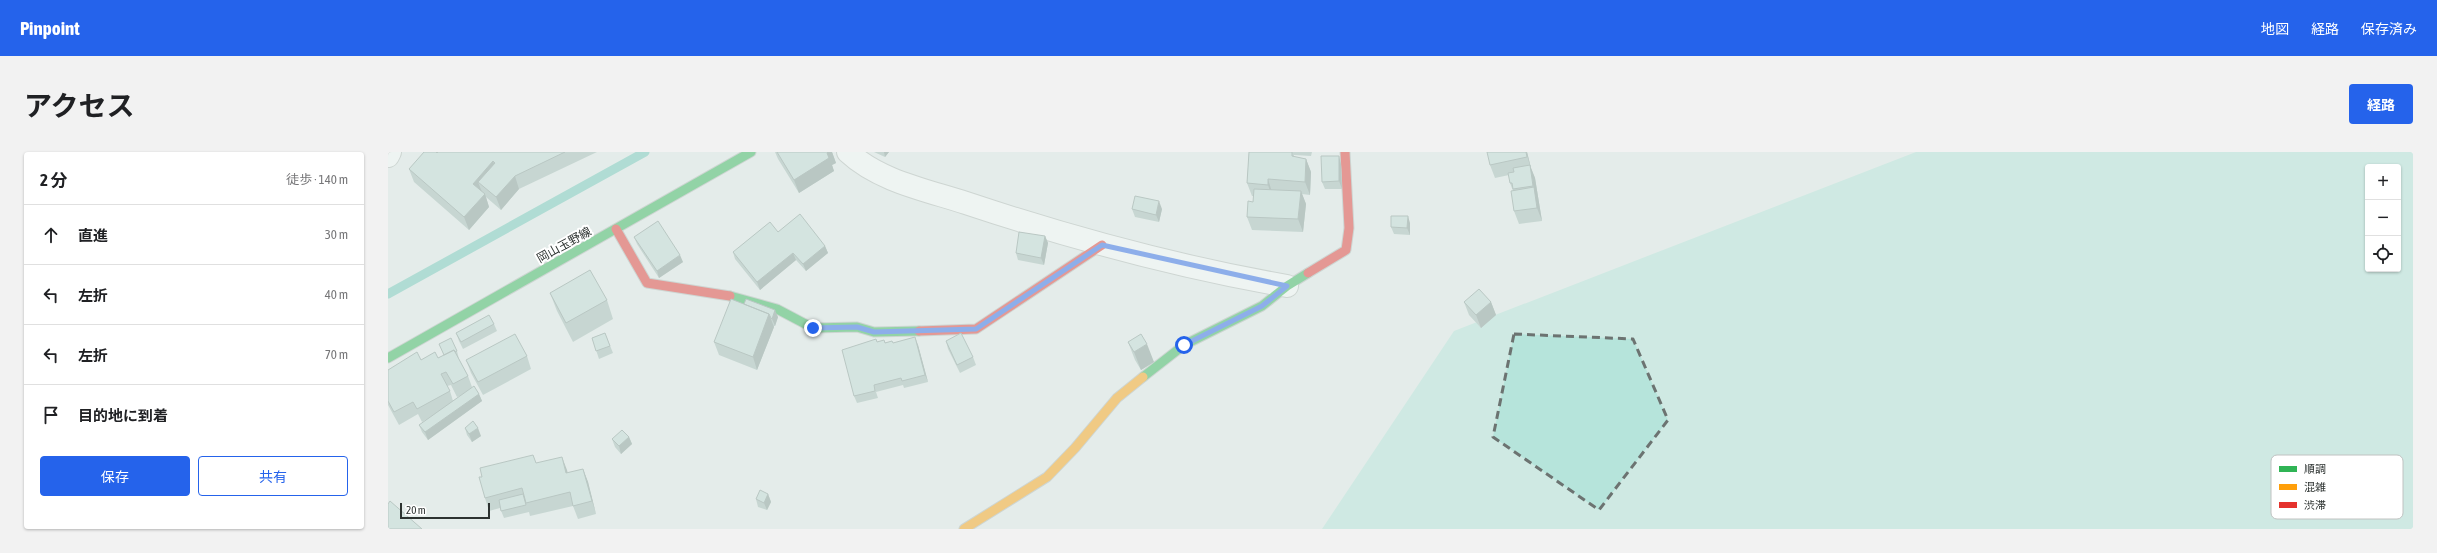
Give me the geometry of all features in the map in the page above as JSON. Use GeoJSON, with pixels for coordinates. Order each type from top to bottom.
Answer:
{"type":"FeatureCollection","features":[{"type":"Feature","properties":{"kind":"street"},"geometry":{"type":"LineString","coordinates":[[388,156],[390,152]]}},
{"type":"Feature","properties":{"kind":"street","name":"岡山玉野線"},"geometry":{"type":"LineString","coordinates":[[388,358],[751,152]]}},
{"type":"Feature","properties":{"kind":"street"},"geometry":{"type":"LineString","coordinates":[[848,152],[857,160],[893,180],[1102,245],[1287,286]]}},
{"type":"Feature","properties":{"kind":"street"},"geometry":{"type":"LineString","coordinates":[[964,529],[1047,477],[1075,448],[1117,398],[1184,345],[1262,306],[1287,286],[1346,250],[1349,228],[1345,152]]}},
{"type":"Feature","properties":{"kind":"street"},"geometry":{"type":"LineString","coordinates":[[616,229],[647,283],[739,297],[777,309],[813,328],[857,327],[874,332],[976,329],[1102,245]]}},
{"type":"Feature","properties":{"kind":"highlighted area"},"geometry":{"type":"Polygon","coordinates":[[[1514,334],[1633,339],[1668,420],[1599,510],[1493,437],[1514,334]]]}},
{"type":"Feature","properties":{"kind":"green space"},"geometry":{"type":"Polygon","coordinates":[[[1916,152],[2413,152],[2413,529],[1322,529],[1454,331],[1916,152]]]}},
{"type":"Feature","properties":{"kind":"building"},"geometry":{"type":"Polygon","coordinates":[[[424,152],[565,152],[515,176],[496,197],[478,182],[495,163],[493,161],[473,184],[485,194],[464,217],[409,169],[424,152]]]}},
{"type":"Feature","properties":{"kind":"building"},"geometry":{"type":"Polygon","coordinates":[[[777,152],[828,152],[829,158],[794,180],[777,152]]]}},
{"type":"Feature","properties":{"kind":"building"},"geometry":{"type":"Polygon","coordinates":[[[1249,152],[1292,152],[1292,156],[1306,159],[1305,182],[1268,179],[1268,185],[1247,183],[1249,152]]]}},
{"type":"Feature","properties":{"kind":"building"},"geometry":{"type":"Polygon","coordinates":[[[1487,152],[1526,152],[1527,157],[1490,165],[1487,152]]]}},
{"type":"Feature","properties":{"kind":"building"},"geometry":{"type":"Polygon","coordinates":[[[1321,156],[1339,156],[1339,181],[1322,182],[1321,156]]]}},
{"type":"Feature","properties":{"kind":"building"},"geometry":{"type":"Polygon","coordinates":[[[1530,165],[1533,186],[1513,189],[1508,173],[1514,172],[1513,168],[1530,165]]]}},
{"type":"Feature","properties":{"kind":"building"},"geometry":{"type":"Polygon","coordinates":[[[1534,187],[1537,208],[1514,211],[1511,191],[1534,187]]]}},
{"type":"Feature","properties":{"kind":"building"},"geometry":{"type":"Polygon","coordinates":[[[1254,189],[1301,191],[1298,219],[1247,217],[1248,201],[1253,202],[1254,189]]]}},
{"type":"Feature","properties":{"kind":"building"},"geometry":{"type":"Polygon","coordinates":[[[1135,196],[1159,201],[1156,215],[1132,209],[1135,196]]]}},
{"type":"Feature","properties":{"kind":"building"},"geometry":{"type":"Polygon","coordinates":[[[800,214],[825,246],[803,264],[793,253],[757,282],[733,252],[770,222],[778,232],[800,214]]]}},
{"type":"Feature","properties":{"kind":"building"},"geometry":{"type":"Polygon","coordinates":[[[1391,216],[1408,216],[1407,228],[1391,227],[1391,216]]]}},
{"type":"Feature","properties":{"kind":"building"},"geometry":{"type":"Polygon","coordinates":[[[658,221],[680,255],[657,271],[634,237],[658,221]]]}},
{"type":"Feature","properties":{"kind":"building"},"geometry":{"type":"Polygon","coordinates":[[[1019,232],[1045,236],[1041,258],[1016,253],[1019,232]]]}},
{"type":"Feature","properties":{"kind":"building"},"geometry":{"type":"Polygon","coordinates":[[[590,270],[607,300],[566,323],[550,293],[590,270]]]}},
{"type":"Feature","properties":{"kind":"building"},"geometry":{"type":"Polygon","coordinates":[[[1479,289],[1491,302],[1476,315],[1464,302],[1479,289]]]}},
{"type":"Feature","properties":{"kind":"building"},"geometry":{"type":"Polygon","coordinates":[[[731,299],[769,314],[753,357],[714,342],[731,299]]]}},
{"type":"Feature","properties":{"kind":"building"},"geometry":{"type":"Polygon","coordinates":[[[746,299],[775,310],[772,319],[769,314],[744,304],[746,299]]]}},
{"type":"Feature","properties":{"kind":"building"},"geometry":{"type":"Polygon","coordinates":[[[489,315],[494,324],[461,342],[456,333],[489,315]]]}},
{"type":"Feature","properties":{"kind":"building"},"geometry":{"type":"Polygon","coordinates":[[[605,333],[610,346],[596,351],[592,338],[605,333]]]}},
{"type":"Feature","properties":{"kind":"building"},"geometry":{"type":"Polygon","coordinates":[[[961,333],[973,357],[957,365],[946,341],[961,333]]]}},
{"type":"Feature","properties":{"kind":"building"},"geometry":{"type":"Polygon","coordinates":[[[515,334],[527,356],[478,382],[466,360],[515,334]]]}},
{"type":"Feature","properties":{"kind":"building"},"geometry":{"type":"Polygon","coordinates":[[[1141,334],[1147,344],[1134,352],[1128,342],[1141,334]]]}},
{"type":"Feature","properties":{"kind":"building"},"geometry":{"type":"Polygon","coordinates":[[[915,337],[925,375],[902,381],[901,378],[874,385],[875,391],[854,396],[842,350],[876,339],[877,342],[884,340],[885,343],[892,341],[893,343],[915,337]]]}},
{"type":"Feature","properties":{"kind":"building"},"geometry":{"type":"Polygon","coordinates":[[[451,338],[457,351],[455,352],[454,350],[444,355],[439,344],[451,338]]]}},
{"type":"Feature","properties":{"kind":"building"},"geometry":{"type":"Polygon","coordinates":[[[454,350],[468,376],[453,384],[446,372],[441,374],[450,391],[417,409],[413,402],[394,412],[388,401],[388,370],[417,352],[421,360],[435,352],[438,358],[454,350]]]}},
{"type":"Feature","properties":{"kind":"building"},"geometry":{"type":"Polygon","coordinates":[[[474,386],[479,394],[425,432],[419,425],[474,386]]]}},
{"type":"Feature","properties":{"kind":"building"},"geometry":{"type":"Polygon","coordinates":[[[473,421],[478,428],[469,434],[465,428],[473,421]]]}},
{"type":"Feature","properties":{"kind":"building"},"geometry":{"type":"Polygon","coordinates":[[[622,430],[629,437],[619,446],[612,439],[622,430]]]}},
{"type":"Feature","properties":{"kind":"building"},"geometry":{"type":"Polygon","coordinates":[[[533,455],[536,463],[562,457],[566,473],[583,469],[592,501],[573,506],[570,492],[526,503],[522,488],[485,498],[479,477],[482,477],[480,468],[533,455]]]}},
{"type":"Feature","properties":{"kind":"building"},"geometry":{"type":"Polygon","coordinates":[[[760,490],[768,494],[764,503],[756,499],[760,490]]]}},
{"type":"Feature","properties":{"kind":"building"},"geometry":{"type":"Polygon","coordinates":[[[523,494],[526,505],[501,511],[499,500],[523,494]]]}},
{"type":"Feature","properties":{"kind":"building"},"geometry":{"type":"Polygon","coordinates":[[[390,501],[422,529],[388,529],[388,504],[390,501]]]}},
{"type":"Feature","properties":{"kind":"waterway"},"geometry":{"type":"LineString","coordinates":[[388,294],[645,152]]}},
{"type":"Feature","properties":{"kind":"traffic: fast"},"geometry":{"type":"LineString","coordinates":[[388,358],[751,152]]}},
{"type":"Feature","properties":{"kind":"traffic: fast"},"geometry":{"type":"LineString","coordinates":[[1143,377],[1184,345],[1262,306],[1287,286],[1308,273]]}},
{"type":"Feature","properties":{"kind":"traffic: fast"},"geometry":{"type":"LineString","coordinates":[[730,296],[777,309],[813,328],[857,327],[874,332],[919,331]]}},
{"type":"Feature","properties":{"kind":"traffic: slow"},"geometry":{"type":"LineString","coordinates":[[964,529],[1047,477],[1075,448],[1117,398],[1143,377]]}},
{"type":"Feature","properties":{"kind":"traffic: jam"},"geometry":{"type":"LineString","coordinates":[[1308,273],[1346,250],[1349,228],[1345,152]]}},
{"type":"Feature","properties":{"kind":"traffic: jam"},"geometry":{"type":"LineString","coordinates":[[616,229],[647,283],[730,296]]}},
{"type":"Feature","properties":{"kind":"traffic: jam"},"geometry":{"type":"LineString","coordinates":[[919,331],[976,329],[1102,245]]}},
{"type":"Feature","properties":{"kind":"route"},"geometry":{"type":"LineString","coordinates":[[813,328],[857,327],[874,332],[976,329],[1102,245],[1247,279],[1287,286],[1262,306],[1184,345]]}}]}
